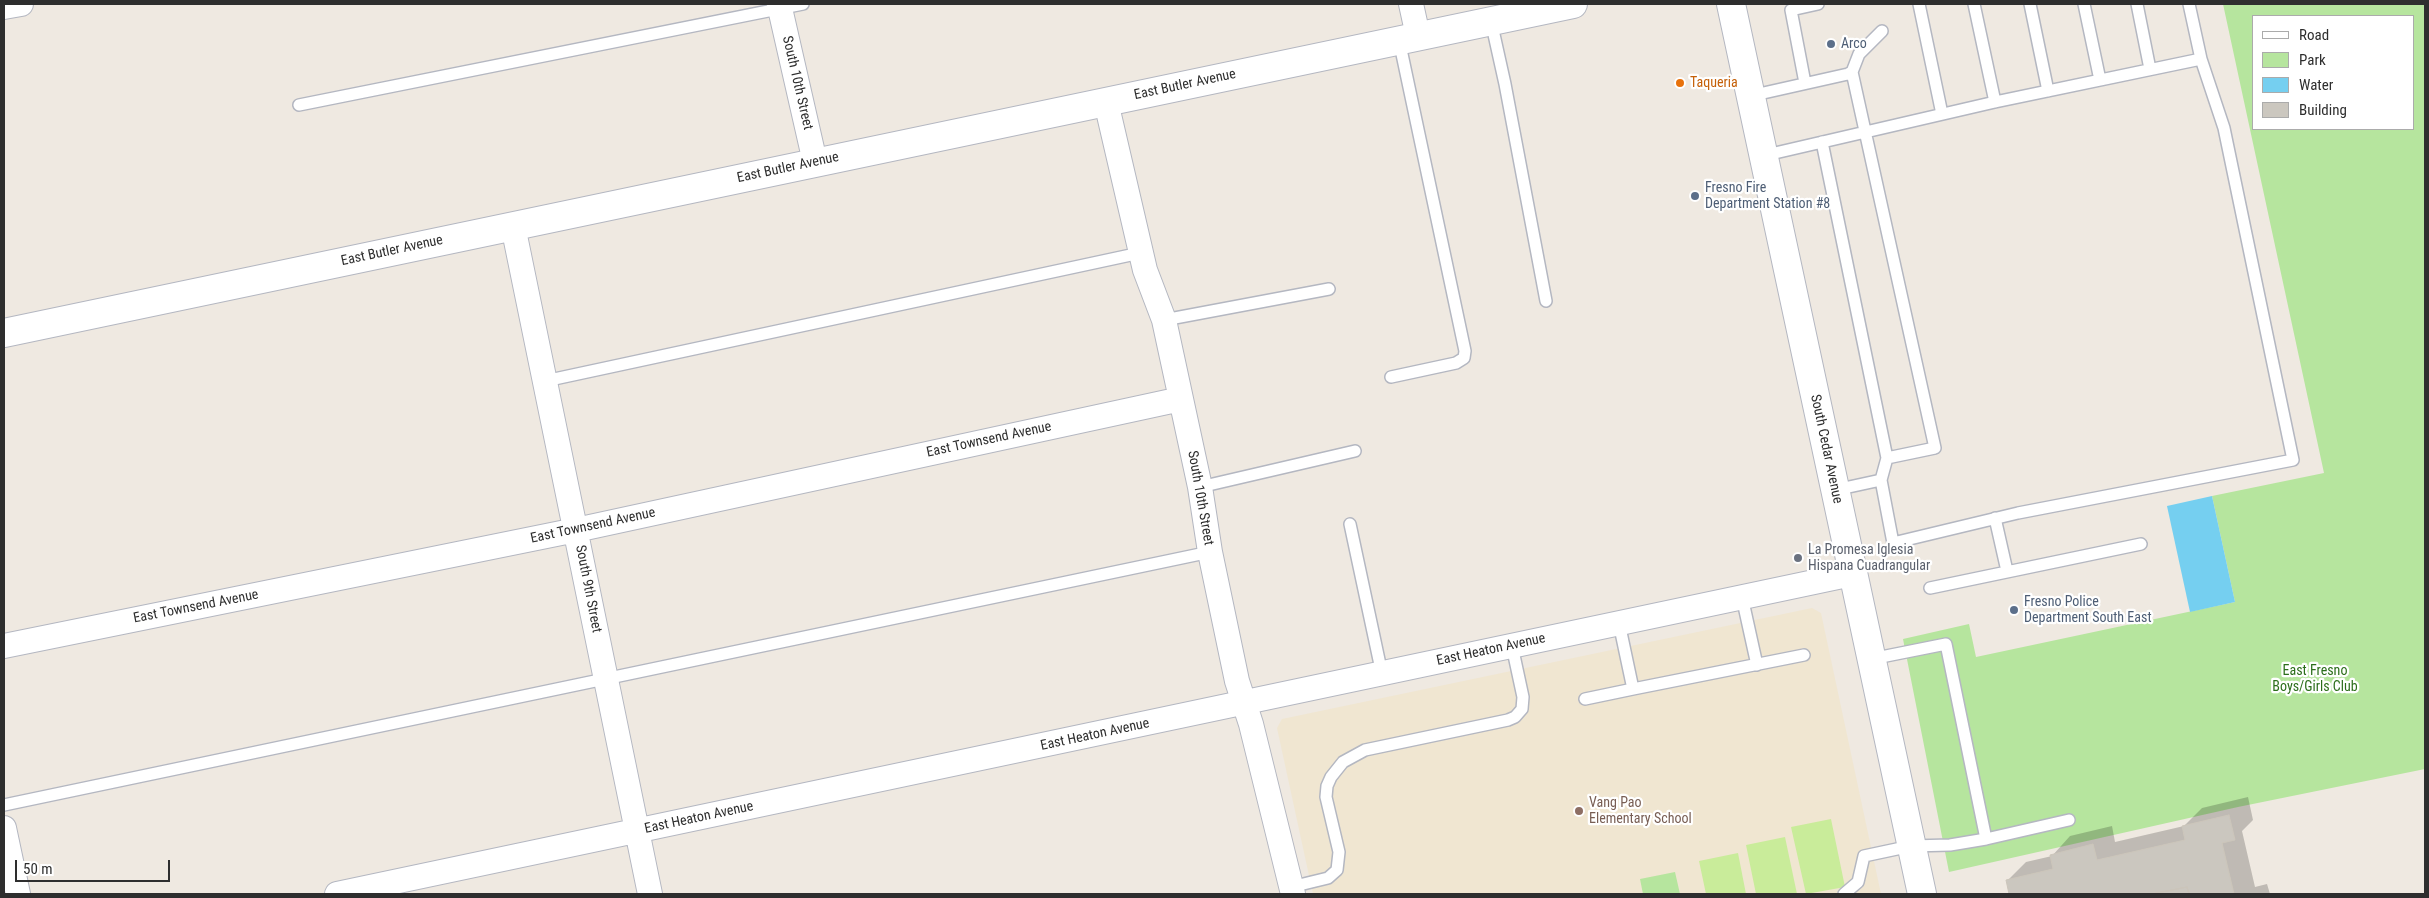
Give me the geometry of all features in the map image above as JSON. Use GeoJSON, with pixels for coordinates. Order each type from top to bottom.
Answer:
{"type":"FeatureCollection","features":[{"type":"Feature","properties":{"kind":"street"},"geometry":{"type":"LineString","coordinates":[[4,8],[21,4]]}},
{"type":"Feature","properties":{"kind":"street"},"geometry":{"type":"LineString","coordinates":[[1408,38],[1411,4]]}},
{"type":"Feature","properties":{"kind":"street","name":"East Butler Avenue"},"geometry":{"type":"LineString","coordinates":[[4,333],[1573,4]]}},
{"type":"Feature","properties":{"kind":"street","name":"South Cedar Avenue"},"geometry":{"type":"LineString","coordinates":[[1731,4],[1762,156],[1922,894]]}},
{"type":"Feature","properties":{"kind":"street","name":"South 10th Street"},"geometry":{"type":"LineString","coordinates":[[780,6],[815,162]]}},
{"type":"Feature","properties":{"kind":"street","name":"South 10th Street"},"geometry":{"type":"LineString","coordinates":[[1106,102],[1140,253],[1164,320],[1200,487],[1210,552],[1244,704],[1292,890]]}},
{"type":"Feature","properties":{"kind":"street","name":"South 9th Street"},"geometry":{"type":"LineString","coordinates":[[513,226],[650,894]]}},
{"type":"Feature","properties":{"kind":"street","name":"East Townsend Avenue"},"geometry":{"type":"LineString","coordinates":[[4,646],[576,530],[1181,398]]}},
{"type":"Feature","properties":{"kind":"street","name":"East Heaton Avenue"},"geometry":{"type":"LineString","coordinates":[[337,894],[1244,704],[1852,574]]}},
{"type":"Feature","properties":{"kind":"street"},"geometry":{"type":"LineString","coordinates":[[4,828],[18,894]]}},
{"type":"Feature","properties":{"kind":"lane"},"geometry":{"type":"LineString","coordinates":[[299,105],[780,6],[803,4]]}},
{"type":"Feature","properties":{"kind":"lane"},"geometry":{"type":"LineString","coordinates":[[1805,83],[1791,10],[1814,4]]}},
{"type":"Feature","properties":{"kind":"lane"},"geometry":{"type":"LineString","coordinates":[[1918,4],[1942,114]]}},
{"type":"Feature","properties":{"kind":"lane"},"geometry":{"type":"LineString","coordinates":[[1974,4],[1995,102]]}},
{"type":"Feature","properties":{"kind":"lane"},"geometry":{"type":"LineString","coordinates":[[2030,4],[2048,91]]}},
{"type":"Feature","properties":{"kind":"lane"},"geometry":{"type":"LineString","coordinates":[[2084,4],[2100,80]]}},
{"type":"Feature","properties":{"kind":"lane"},"geometry":{"type":"LineString","coordinates":[[2137,4],[2150,70]]}},
{"type":"Feature","properties":{"kind":"lane"},"geometry":{"type":"LineString","coordinates":[[1822,142],[1887,458],[1881,480],[1894,543],[1995,518],[2293,460],[2224,128],[2201,59],[2189,4]]}},
{"type":"Feature","properties":{"kind":"lane"},"geometry":{"type":"LineString","coordinates":[[1491,21],[1546,301]]}},
{"type":"Feature","properties":{"kind":"lane"},"geometry":{"type":"LineString","coordinates":[[1882,31],[1859,54],[1852,72],[1935,448],[1887,458]]}},
{"type":"Feature","properties":{"kind":"lane"},"geometry":{"type":"LineString","coordinates":[[1391,377],[1456,363],[1464,358],[1465,351],[1408,38]]}},
{"type":"Feature","properties":{"kind":"lane"},"geometry":{"type":"LineString","coordinates":[[1762,156],[1995,102],[2201,59]]}},
{"type":"Feature","properties":{"kind":"lane"},"geometry":{"type":"LineString","coordinates":[[1750,96],[1844,76],[1852,72]]}},
{"type":"Feature","properties":{"kind":"lane"},"geometry":{"type":"LineString","coordinates":[[545,381],[1140,253]]}},
{"type":"Feature","properties":{"kind":"lane"},"geometry":{"type":"LineString","coordinates":[[1164,320],[1329,289]]}},
{"type":"Feature","properties":{"kind":"lane"},"geometry":{"type":"LineString","coordinates":[[1200,487],[1355,451]]}},
{"type":"Feature","properties":{"kind":"lane"},"geometry":{"type":"LineString","coordinates":[[1835,490],[1881,480]]}},
{"type":"Feature","properties":{"kind":"lane"},"geometry":{"type":"LineString","coordinates":[[1995,518],[2007,571]]}},
{"type":"Feature","properties":{"kind":"lane"},"geometry":{"type":"LineString","coordinates":[[1350,524],[1382,674]]}},
{"type":"Feature","properties":{"kind":"lane"},"geometry":{"type":"LineString","coordinates":[[1930,588],[2141,544]]}},
{"type":"Feature","properties":{"kind":"lane"},"geometry":{"type":"LineString","coordinates":[[4,805],[1210,552]]}},
{"type":"Feature","properties":{"kind":"lane"},"geometry":{"type":"LineString","coordinates":[[1742,597],[1757,664]]}},
{"type":"Feature","properties":{"kind":"lane"},"geometry":{"type":"LineString","coordinates":[[1619,623],[1633,689]]}},
{"type":"Feature","properties":{"kind":"lane"},"geometry":{"type":"LineString","coordinates":[[1871,659],[1946,644],[1986,839]]}},
{"type":"Feature","properties":{"kind":"lane"},"geometry":{"type":"LineString","coordinates":[[1292,890],[1328,878],[1337,870],[1339,852],[1326,797],[1327,786],[1331,776],[1343,762],[1365,750],[1515,717],[1522,709],[1524,697],[1512,646]]}},
{"type":"Feature","properties":{"kind":"lane"},"geometry":{"type":"LineString","coordinates":[[1585,699],[1804,655]]}},
{"type":"Feature","properties":{"kind":"lane"},"geometry":{"type":"LineString","coordinates":[[1844,894],[1858,882],[1864,856],[1911,846],[1950,845],[1986,839],[2069,820]]}},
{"type":"Feature","properties":{"kind":"shaded area","name":"Vang Pao Elementary School"},"geometry":{"type":"Polygon","coordinates":[[[1812,608],[1821,613],[1881,894],[1313,894],[1277,728],[1282,719],[1812,608]]]}},
{"type":"Feature","properties":{"kind":"green space","name":"East Fresno Boys/Girls Club"},"geometry":{"type":"Polygon","coordinates":[[[2223,4],[2425,4],[2425,769],[2238,807],[1949,872],[1903,639],[1969,624],[1976,657],[2235,602],[2212,496],[2324,473],[2223,4]]]}},
{"type":"Feature","properties":{"kind":"green space"},"geometry":{"type":"Polygon","coordinates":[[[1831,819],[1845,887],[1806,894],[1791,827],[1831,819]]]}},
{"type":"Feature","properties":{"kind":"green space"},"geometry":{"type":"Polygon","coordinates":[[[1785,837],[1797,894],[1756,894],[1746,845],[1785,837]]]}},
{"type":"Feature","properties":{"kind":"green space"},"geometry":{"type":"Polygon","coordinates":[[[1738,853],[1746,894],[1706,894],[1699,861],[1738,853]]]}},
{"type":"Feature","properties":{"kind":"green space"},"geometry":{"type":"Polygon","coordinates":[[[1675,872],[1680,894],[1643,894],[1640,879],[1675,872]]]}},
{"type":"Feature","properties":{"kind":"water"},"geometry":{"type":"Polygon","coordinates":[[[2212,496],[2235,602],[2190,612],[2167,506],[2212,496]]]}},
{"type":"Feature","properties":{"kind":"building"},"geometry":{"type":"Polygon","coordinates":[[[2229,815],[2235,840],[2222,843],[2234,894],[2189,894],[2187,887],[2152,894],[2009,894],[2006,880],[2053,869],[2050,855],[2093,844],[2097,860],[2185,840],[2182,826],[2229,815]]]}},
{"type":"Feature","properties":{"kind":"building"},"geometry":{"type":"Polygon","coordinates":[[[2187,887],[2189,894],[2152,894],[2187,887]]]}},
{"type":"Feature","properties":{"kind":"place","name":"Arco"},"geometry":{"type":"Point","coordinates":[1831,44]}},
{"type":"Feature","properties":{"kind":"place","name":"Taqueria"},"geometry":{"type":"Point","coordinates":[1680,83]}},
{"type":"Feature","properties":{"kind":"place","name":"Fresno Fire Department Station #8"},"geometry":{"type":"Point","coordinates":[1695,196]}},
{"type":"Feature","properties":{"kind":"place","name":"La Promesa Iglesia Hispana Cuadrangular"},"geometry":{"type":"Point","coordinates":[1798,558]}},
{"type":"Feature","properties":{"kind":"place","name":"Fresno Police Department South East"},"geometry":{"type":"Point","coordinates":[2014,610]}},
{"type":"Feature","properties":{"kind":"place","name":"Vang Pao Elementary School"},"geometry":{"type":"Point","coordinates":[1579,811]}}]}
